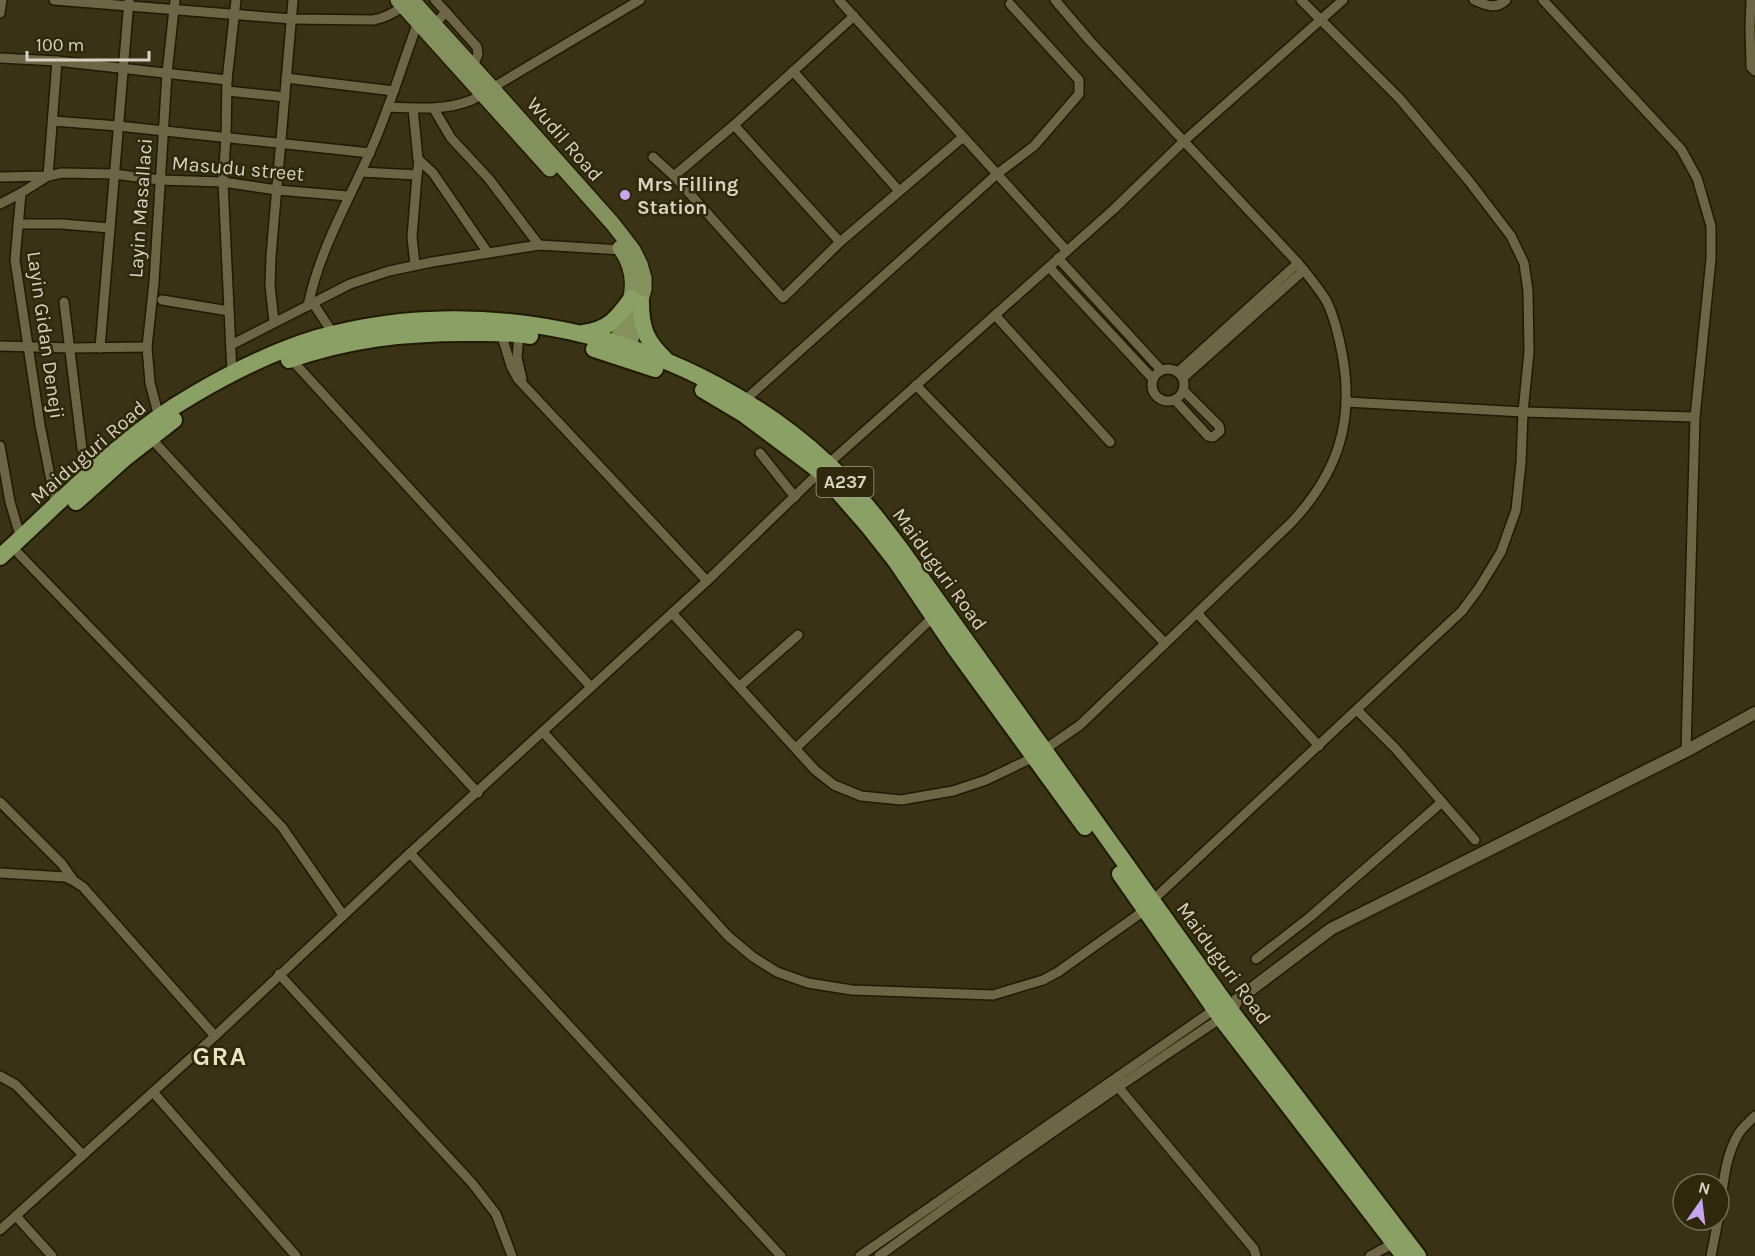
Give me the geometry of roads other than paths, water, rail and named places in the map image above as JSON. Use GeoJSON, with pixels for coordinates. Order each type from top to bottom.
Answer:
{"type":"FeatureCollection","features":[{"type":"Feature","properties":{"kind":"highway"},"geometry":{"type":"LineString","coordinates":[[577,333],[599,330],[608,326],[637,301],[643,328],[651,344],[670,364]]}},
{"type":"Feature","properties":{"kind":"highway","name":"Maiduguri Road"},"geometry":{"type":"LineString","coordinates":[[0,557],[20,546],[124,459],[159,417],[190,396],[232,373],[317,338],[398,323],[439,319],[483,319],[521,323],[577,333],[621,351],[706,392],[825,468],[895,560],[933,617],[1039,754],[1226,1008],[1418,1256]]}},
{"type":"Feature","properties":{"kind":"highway","name":"Maiduguri Road"},"geometry":{"type":"LineString","coordinates":[[0,571],[56,506],[94,470],[146,433],[201,402],[244,379],[291,359],[368,339],[412,334],[519,334],[621,351],[670,364],[745,400],[770,417],[873,514],[899,547],[1039,754]]}},
{"type":"Feature","properties":{"kind":"highway","name":"Maiduguri Road"},"geometry":{"type":"LineString","coordinates":[[1226,1008],[1399,1250]]}},
{"type":"Feature","properties":{"kind":"main road","name":"Wudil Road"},"geometry":{"type":"LineString","coordinates":[[404,2],[435,24],[473,67],[487,91]]}},
{"type":"Feature","properties":{"kind":"main road","name":"Wudil Road"},"geometry":{"type":"LineString","coordinates":[[404,2],[418,22],[487,91],[609,227],[633,250],[644,278],[644,289],[637,301],[621,351]]}},
{"type":"Feature","properties":{"kind":"main road","name":"Wudil Road"},"geometry":{"type":"LineString","coordinates":[[609,227],[631,269],[637,301]]}},
{"type":"Feature","properties":{"kind":"street"},"geometry":{"type":"LineString","coordinates":[[0,13],[2,0]]}},
{"type":"Feature","properties":{"kind":"street"},"geometry":{"type":"LineString","coordinates":[[54,0],[174,5],[234,15],[292,19],[372,20],[385,18],[394,13],[404,2]]}},
{"type":"Feature","properties":{"kind":"street"},"geometry":{"type":"LineString","coordinates":[[232,373],[223,182],[227,80],[236,0]]}},
{"type":"Feature","properties":{"kind":"street"},"geometry":{"type":"LineString","coordinates":[[273,322],[270,285],[271,256],[293,0]]}},
{"type":"Feature","properties":{"kind":"street"},"geometry":{"type":"LineString","coordinates":[[435,0],[477,47],[478,54],[473,67]]}},
{"type":"Feature","properties":{"kind":"street"},"geometry":{"type":"LineString","coordinates":[[388,107],[434,109],[461,104],[487,91],[640,0]]}},
{"type":"Feature","properties":{"kind":"street"},"geometry":{"type":"LineString","coordinates":[[839,0],[1067,251]]}},
{"type":"Feature","properties":{"kind":"street"},"geometry":{"type":"LineString","coordinates":[[543,732],[728,936],[753,957],[777,972],[808,983],[852,990],[993,995],[1043,980],[1058,972],[1149,905],[1462,611],[1501,552],[1516,510],[1529,352],[1528,291],[1524,263],[1511,236],[1469,181],[1400,99],[1301,0]]}},
{"type":"Feature","properties":{"kind":"street"},"geometry":{"type":"LineString","coordinates":[[1324,0],[1330,11]]}},
{"type":"Feature","properties":{"kind":"street"},"geometry":{"type":"LineString","coordinates":[[0,1230],[215,1036],[279,974],[707,581],[825,468],[1067,251],[1184,141],[1343,0]]}},
{"type":"Feature","properties":{"kind":"street"},"geometry":{"type":"LineString","coordinates":[[1474,0],[1489,6],[1502,4],[1506,0]]}},
{"type":"Feature","properties":{"kind":"street"},"geometry":{"type":"LineString","coordinates":[[1543,0],[1681,149],[1697,178],[1711,226],[1711,259],[1695,417],[1686,751]]}},
{"type":"Feature","properties":{"kind":"street"},"geometry":{"type":"LineString","coordinates":[[1751,0],[1751,67],[1755,70]]}},
{"type":"Feature","properties":{"kind":"street"},"geometry":{"type":"LineString","coordinates":[[672,613],[815,770],[834,785],[861,796],[901,800],[953,791],[986,780],[1039,754],[1080,725],[1305,508],[1326,478],[1341,441],[1347,402],[1347,377],[1338,333],[1328,304],[1301,266],[1090,42],[1061,2]]}},
{"type":"Feature","properties":{"kind":"street"},"geometry":{"type":"LineString","coordinates":[[100,348],[129,3]]}},
{"type":"Feature","properties":{"kind":"street"},"geometry":{"type":"LineString","coordinates":[[745,400],[997,174],[1034,146],[1079,94],[1079,80],[1010,4]]}},
{"type":"Feature","properties":{"kind":"street","name":"Layin Masallaci"},"geometry":{"type":"LineString","coordinates":[[159,417],[150,383],[147,347],[154,282],[167,74],[174,5]]}},
{"type":"Feature","properties":{"kind":"street"},"geometry":{"type":"LineString","coordinates":[[435,24],[446,12]]}},
{"type":"Feature","properties":{"kind":"street"},"geometry":{"type":"LineString","coordinates":[[674,176],[854,16]]}},
{"type":"Feature","properties":{"kind":"street"},"geometry":{"type":"LineString","coordinates":[[334,335],[310,304],[314,280],[348,196],[370,153],[418,22]]}},
{"type":"Feature","properties":{"kind":"street"},"geometry":{"type":"LineString","coordinates":[[0,58],[57,61],[227,80]]}},
{"type":"Feature","properties":{"kind":"street"},"geometry":{"type":"LineString","coordinates":[[0,177],[48,176],[57,61]]}},
{"type":"Feature","properties":{"kind":"street"},"geometry":{"type":"LineString","coordinates":[[793,71],[899,191]]}},
{"type":"Feature","properties":{"kind":"street"},"geometry":{"type":"LineString","coordinates":[[286,78],[394,91]]}},
{"type":"Feature","properties":{"kind":"street"},"geometry":{"type":"LineString","coordinates":[[227,91],[285,97]]}},
{"type":"Feature","properties":{"kind":"street"},"geometry":{"type":"LineString","coordinates":[[413,108],[419,161],[412,237],[415,266]]}},
{"type":"Feature","properties":{"kind":"street"},"geometry":{"type":"LineString","coordinates":[[434,109],[450,138],[489,179],[539,245]]}},
{"type":"Feature","properties":{"kind":"street"},"geometry":{"type":"LineString","coordinates":[[53,121],[370,153]]}},
{"type":"Feature","properties":{"kind":"street"},"geometry":{"type":"LineString","coordinates":[[734,125],[840,242]]}},
{"type":"Feature","properties":{"kind":"street"},"geometry":{"type":"LineString","coordinates":[[653,157],[674,176],[783,297],[840,242],[963,136]]}},
{"type":"Feature","properties":{"kind":"street"},"geometry":{"type":"LineString","coordinates":[[419,161],[433,172],[488,253]]}},
{"type":"Feature","properties":{"kind":"street"},"geometry":{"type":"LineString","coordinates":[[361,172],[417,175]]}},
{"type":"Feature","properties":{"kind":"street","name":"Masudu street"},"geometry":{"type":"LineString","coordinates":[[21,192],[48,176],[62,173],[114,174],[160,180],[223,182],[278,190],[348,196]]}},
{"type":"Feature","properties":{"kind":"street"},"geometry":{"type":"LineString","coordinates":[[0,204],[21,192]]}},
{"type":"Feature","properties":{"kind":"street","name":"Layin Gidan Deneji"},"geometry":{"type":"LineString","coordinates":[[21,192],[15,260],[39,425],[56,506]]}},
{"type":"Feature","properties":{"kind":"street"},"geometry":{"type":"LineString","coordinates":[[18,224],[62,224],[110,228]]}},
{"type":"Feature","properties":{"kind":"street"},"geometry":{"type":"LineString","coordinates":[[231,345],[351,284],[389,271],[539,245],[622,250]]}},
{"type":"Feature","properties":{"kind":"street"},"geometry":{"type":"LineString","coordinates":[[1058,258],[1161,370]]}},
{"type":"Feature","properties":{"kind":"street"},"geometry":{"type":"LineString","coordinates":[[1181,375],[1301,266]]}},
{"type":"Feature","properties":{"kind":"street"},"geometry":{"type":"LineString","coordinates":[[1048,267],[1153,379]]}},
{"type":"Feature","properties":{"kind":"street"},"geometry":{"type":"LineString","coordinates":[[162,300],[228,311]]}},
{"type":"Feature","properties":{"kind":"street"},"geometry":{"type":"LineString","coordinates":[[64,302],[82,449],[94,470]]}},
{"type":"Feature","properties":{"kind":"street"},"geometry":{"type":"LineString","coordinates":[[995,315],[1110,442]]}},
{"type":"Feature","properties":{"kind":"street"},"geometry":{"type":"LineString","coordinates":[[501,333],[518,379],[707,581]]}},
{"type":"Feature","properties":{"kind":"street"},"geometry":{"type":"LineString","coordinates":[[1118,341],[1127,333]]}},
{"type":"Feature","properties":{"kind":"street"},"geometry":{"type":"LineString","coordinates":[[519,334],[518,358],[523,384]]}},
{"type":"Feature","properties":{"kind":"street"},"geometry":{"type":"LineString","coordinates":[[0,346],[147,347]]}},
{"type":"Feature","properties":{"kind":"street"},"geometry":{"type":"LineString","coordinates":[[291,359],[591,687]]}},
{"type":"Feature","properties":{"kind":"street"},"geometry":{"type":"LineString","coordinates":[[1175,400],[1208,436],[1213,437],[1220,431],[1219,426],[1184,391],[1181,375],[1170,368],[1161,370],[1153,379],[1152,387],[1155,395],[1162,400],[1175,400],[1184,391]]}},
{"type":"Feature","properties":{"kind":"street"},"geometry":{"type":"LineString","coordinates":[[916,385],[1165,643]]}},
{"type":"Feature","properties":{"kind":"street"},"geometry":{"type":"LineString","coordinates":[[1347,402],[1523,412],[1695,417]]}},
{"type":"Feature","properties":{"kind":"street"},"geometry":{"type":"LineString","coordinates":[[146,433],[477,793]]}},
{"type":"Feature","properties":{"kind":"street"},"geometry":{"type":"LineString","coordinates":[[0,446],[9,501],[20,546],[282,827],[343,915]]}},
{"type":"Feature","properties":{"kind":"street"},"geometry":{"type":"LineString","coordinates":[[760,453],[795,497]]}},
{"type":"Feature","properties":{"kind":"street"},"geometry":{"type":"LineString","coordinates":[[1197,613],[1319,746]]}},
{"type":"Feature","properties":{"kind":"street"},"geometry":{"type":"LineString","coordinates":[[796,748],[933,617]]}},
{"type":"Feature","properties":{"kind":"street"},"geometry":{"type":"LineString","coordinates":[[740,686],[798,635]]}},
{"type":"Feature","properties":{"kind":"street"},"geometry":{"type":"LineString","coordinates":[[1357,710],[1395,748],[1475,840]]}},
{"type":"Feature","properties":{"kind":"street"},"geometry":{"type":"LineString","coordinates":[[860,1256],[1226,1008],[1331,929],[1686,751],[1755,713]]}},
{"type":"Feature","properties":{"kind":"street"},"geometry":{"type":"LineString","coordinates":[[0,802],[62,864],[74,881]]}},
{"type":"Feature","properties":{"kind":"street"},"geometry":{"type":"LineString","coordinates":[[1256,958],[1310,916],[1442,802]]}},
{"type":"Feature","properties":{"kind":"street"},"geometry":{"type":"LineString","coordinates":[[410,853],[781,1256]]}},
{"type":"Feature","properties":{"kind":"street"},"geometry":{"type":"LineString","coordinates":[[0,873],[65,877],[83,887],[215,1036]]}},
{"type":"Feature","properties":{"kind":"street"},"geometry":{"type":"LineString","coordinates":[[279,974],[472,1182],[496,1214],[512,1256]]}},
{"type":"Feature","properties":{"kind":"street"},"geometry":{"type":"LineString","coordinates":[[0,1076],[16,1085],[83,1155]]}},
{"type":"Feature","properties":{"kind":"street"},"geometry":{"type":"LineString","coordinates":[[879,1256],[1115,1083]]}},
{"type":"Feature","properties":{"kind":"street"},"geometry":{"type":"LineString","coordinates":[[1115,1083],[1254,1249],[1256,1256]]}},
{"type":"Feature","properties":{"kind":"street"},"geometry":{"type":"LineString","coordinates":[[153,1092],[296,1256]]}},
{"type":"Feature","properties":{"kind":"street"},"geometry":{"type":"LineString","coordinates":[[1725,1172],[1732,1146],[1740,1132],[1755,1116]]}},
{"type":"Feature","properties":{"kind":"street"},"geometry":{"type":"LineString","coordinates":[[16,1216],[52,1256]]}},
{"type":"Feature","properties":{"kind":"street"},"geometry":{"type":"LineString","coordinates":[[1711,1256],[1716,1232]]}},
{"type":"Feature","properties":{"kind":"street"},"geometry":{"type":"LineString","coordinates":[[1370,1256],[1399,1250]]}},
{"type":"Feature","properties":{"kind":"place","name":"Mrs Filling Station"},"geometry":{"type":"Point","coordinates":[625,195]}},
{"type":"Feature","properties":{"kind":"district","name":"GRA"},"geometry":{"type":"Point","coordinates":[220,1056]}}]}
